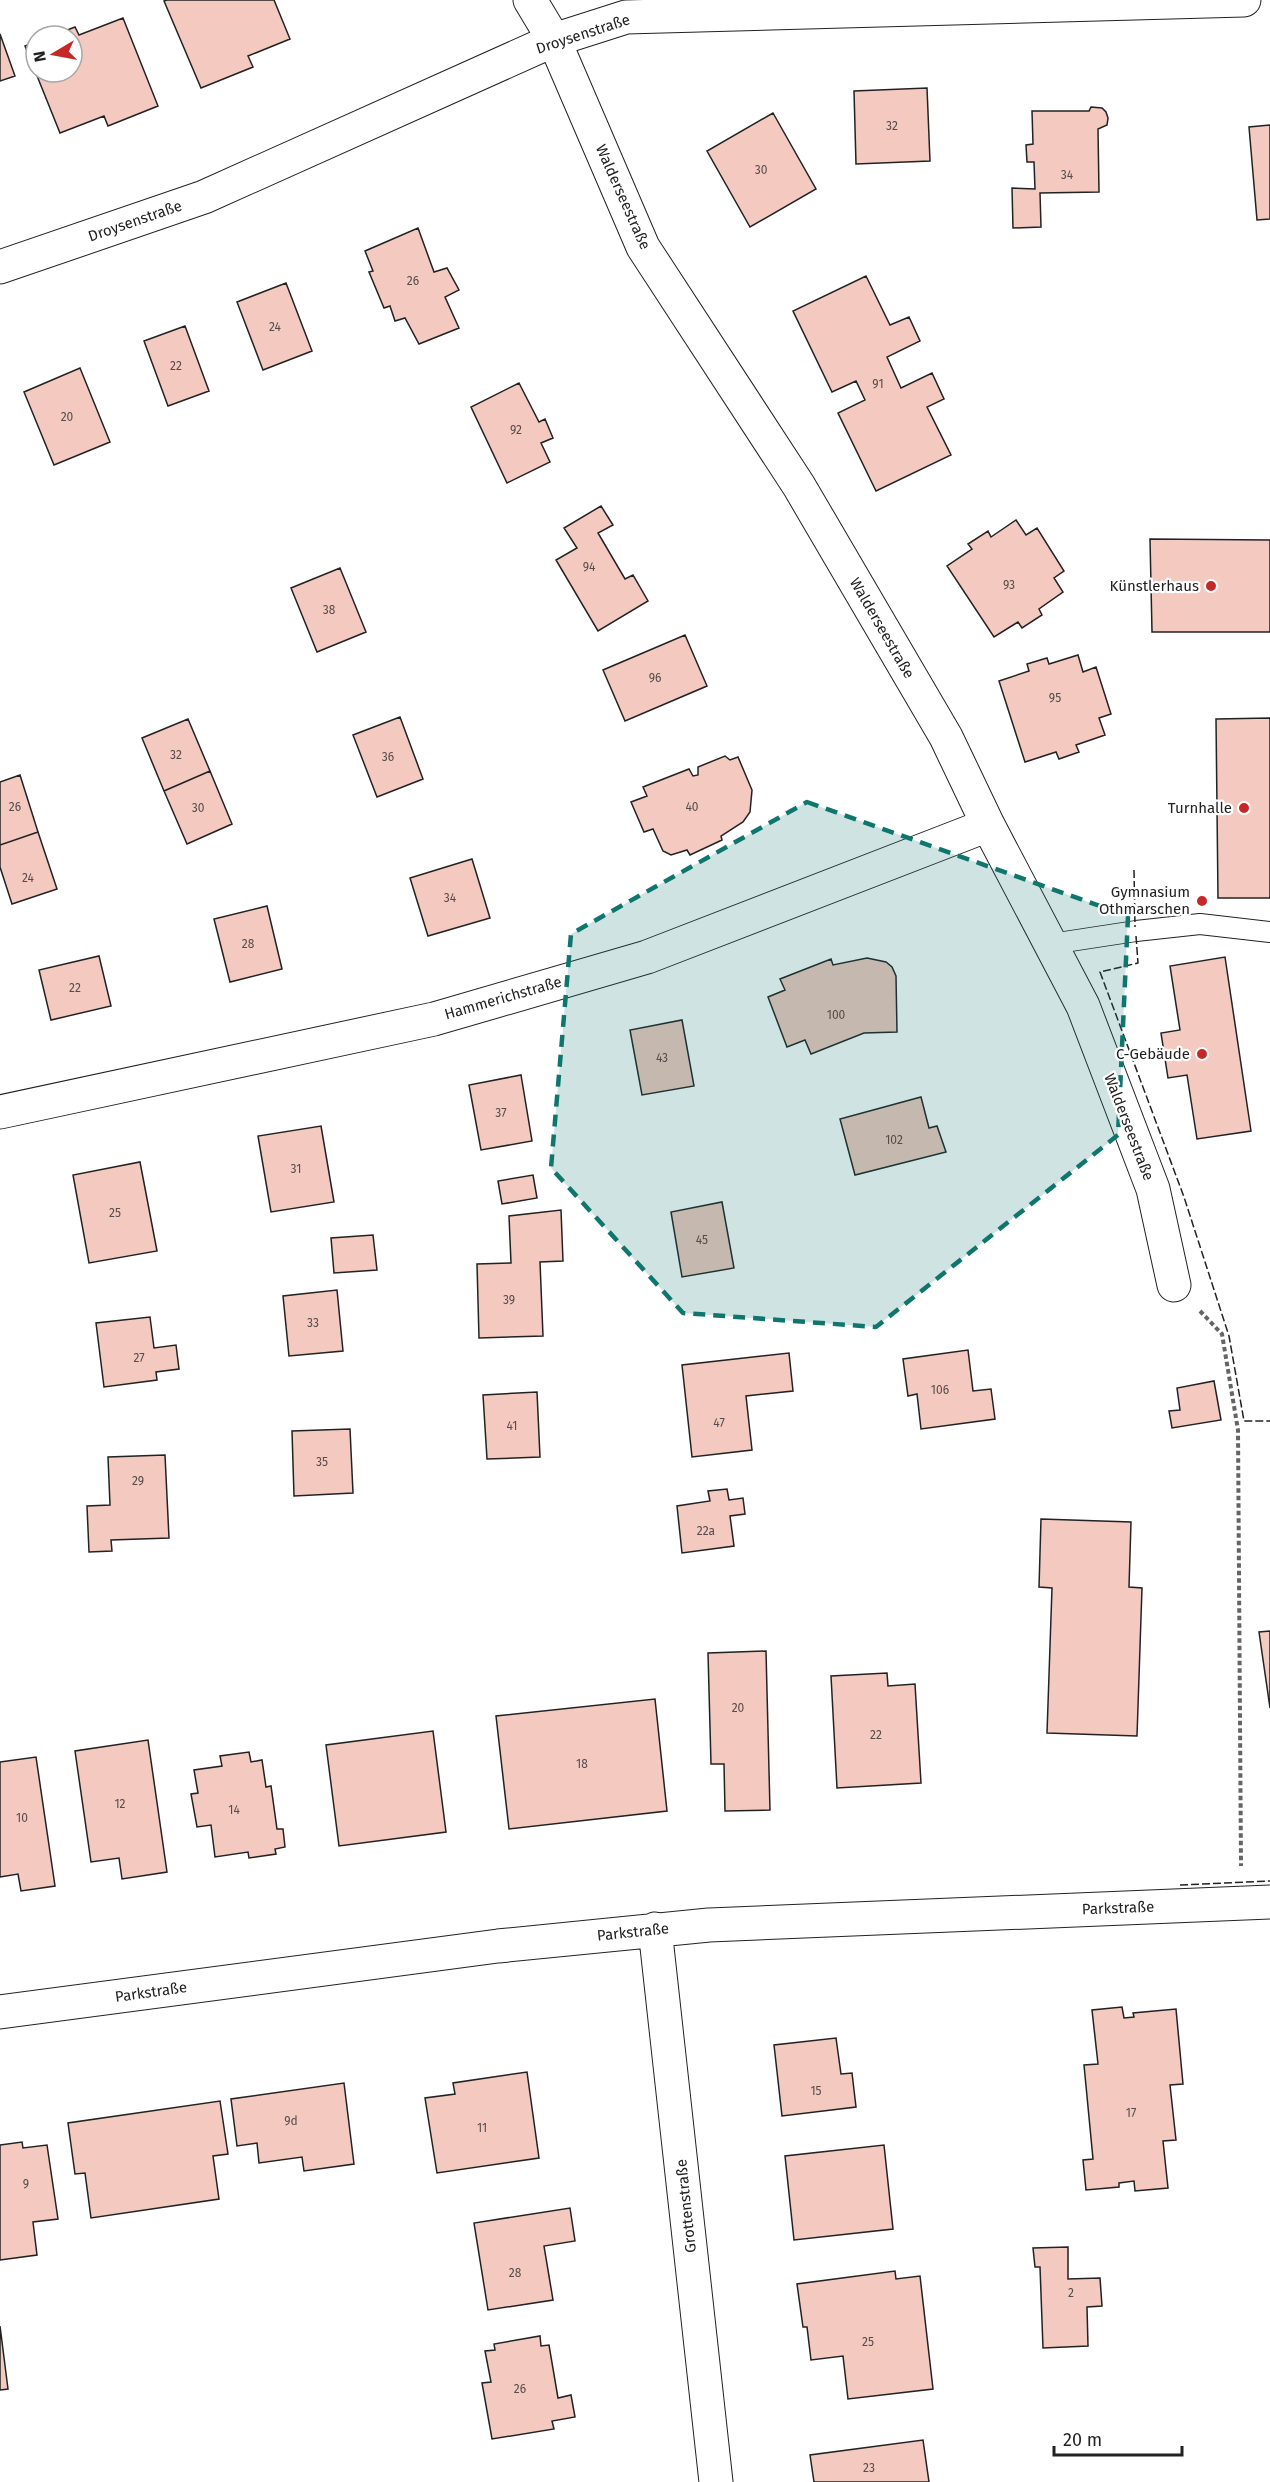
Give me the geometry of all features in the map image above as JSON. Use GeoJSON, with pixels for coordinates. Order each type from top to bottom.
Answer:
{"type":"FeatureCollection","features":[{"type":"Feature","properties":{"kind":"street","name":"Walderseestraße"},"geometry":{"type":"LineString","coordinates":[[530,0],[554,40],[643,247],[799,486],[946,736],[988,825],[1083,1006],[1153,1189],[1174,1285]]}},
{"type":"Feature","properties":{"kind":"street","name":"Droysenstraße"},"geometry":{"type":"LineString","coordinates":[[0,267],[204,197],[554,40],[626,17],[890,4],[1244,0]]}},
{"type":"Feature","properties":{"kind":"street","name":"Hammerichstraße"},"geometry":{"type":"LineString","coordinates":[[0,1113],[434,1018],[646,957],[988,825]]}},
{"type":"Feature","properties":{"kind":"street","name":"Parkstraße"},"geometry":{"type":"LineString","coordinates":[[0,2012],[498,1946],[655,1929],[815,1919],[1270,1902]]}},
{"type":"Feature","properties":{"kind":"street","name":"Grottenstraße"},"geometry":{"type":"LineString","coordinates":[[655,1929],[716,2482]]}},
{"type":"Feature","properties":{"kind":"lane"},"geometry":{"type":"LineString","coordinates":[[1051,944],[1200,924],[1270,932]]}},
{"type":"Feature","properties":{"kind":"path"},"geometry":{"type":"LineString","coordinates":[[1174,1285],[1222,1334],[1238,1430],[1241,1872]]}},
{"type":"Feature","properties":{"kind":"highlighted area"},"geometry":{"type":"Polygon","coordinates":[[[807,802],[1128,916],[1118,1135],[876,1327],[683,1313],[551,1168],[571,934],[807,802]]]}},
{"type":"Feature","properties":{"kind":"building"},"geometry":{"type":"Polygon","coordinates":[[[274,0],[290,39],[248,56],[253,67],[201,88],[164,1],[274,0]]]}},
{"type":"Feature","properties":{"kind":"building"},"geometry":{"type":"Polygon","coordinates":[[[123,18],[158,106],[108,126],[104,116],[60,133],[40,84],[84,84],[84,33],[123,18]]]}},
{"type":"Feature","properties":{"kind":"building"},"geometry":{"type":"Polygon","coordinates":[[[0,34],[15,76],[0,81],[0,34]]]}},
{"type":"Feature","properties":{"kind":"building"},"geometry":{"type":"Polygon","coordinates":[[[927,88],[930,161],[856,164],[854,91],[927,88]]]}},
{"type":"Feature","properties":{"kind":"building"},"geometry":{"type":"Polygon","coordinates":[[[1091,107],[1102,108],[1108,118],[1107,125],[1098,129],[1099,192],[1040,193],[1041,227],[1013,228],[1012,188],[1035,189],[1034,162],[1027,162],[1026,145],[1033,144],[1032,111],[1089,111],[1091,107]]]}},
{"type":"Feature","properties":{"kind":"building"},"geometry":{"type":"Polygon","coordinates":[[[773,113],[816,189],[750,227],[707,151],[773,113]]]}},
{"type":"Feature","properties":{"kind":"building"},"geometry":{"type":"Polygon","coordinates":[[[1270,125],[1270,219],[1257,220],[1249,127],[1270,125]]]}},
{"type":"Feature","properties":{"kind":"building"},"geometry":{"type":"Polygon","coordinates":[[[418,228],[434,272],[447,268],[459,290],[445,297],[459,328],[419,344],[405,318],[395,321],[390,306],[384,308],[369,272],[373,271],[365,251],[418,228]]]}},
{"type":"Feature","properties":{"kind":"building"},"geometry":{"type":"Polygon","coordinates":[[[866,276],[890,325],[909,317],[920,341],[887,357],[901,388],[932,373],[944,399],[927,407],[951,455],[876,491],[838,413],[865,400],[856,381],[832,392],[793,311],[866,276]]]}},
{"type":"Feature","properties":{"kind":"building"},"geometry":{"type":"Polygon","coordinates":[[[286,283],[312,351],[263,370],[237,302],[286,283]]]}},
{"type":"Feature","properties":{"kind":"building"},"geometry":{"type":"Polygon","coordinates":[[[185,326],[209,391],[168,406],[144,341],[185,326]]]}},
{"type":"Feature","properties":{"kind":"building"},"geometry":{"type":"Polygon","coordinates":[[[80,368],[110,442],[54,465],[24,392],[80,368]]]}},
{"type":"Feature","properties":{"kind":"building"},"geometry":{"type":"Polygon","coordinates":[[[519,383],[539,422],[545,419],[553,438],[541,443],[550,462],[507,483],[471,407],[519,383]]]}},
{"type":"Feature","properties":{"kind":"building"},"geometry":{"type":"Polygon","coordinates":[[[601,506],[613,525],[598,533],[625,579],[633,575],[648,601],[598,631],[556,560],[577,548],[564,528],[601,506]]]}},
{"type":"Feature","properties":{"kind":"building"},"geometry":{"type":"Polygon","coordinates":[[[1016,520],[1026,535],[1037,528],[1064,571],[1054,578],[1063,592],[1039,609],[1042,615],[1022,628],[1018,622],[994,637],[947,566],[972,549],[968,544],[988,531],[991,537],[1016,520]]]}},
{"type":"Feature","properties":{"kind":"building","name":"Künstlerhaus"},"geometry":{"type":"Polygon","coordinates":[[[1150,539],[1270,540],[1270,632],[1152,632],[1150,539]]]}},
{"type":"Feature","properties":{"kind":"building"},"geometry":{"type":"Polygon","coordinates":[[[340,568],[366,632],[317,652],[291,588],[340,568]]]}},
{"type":"Feature","properties":{"kind":"building"},"geometry":{"type":"Polygon","coordinates":[[[685,635],[707,686],[625,721],[603,670],[685,635]]]}},
{"type":"Feature","properties":{"kind":"building"},"geometry":{"type":"Polygon","coordinates":[[[1078,655],[1083,672],[1096,667],[1111,714],[1099,718],[1105,735],[1076,745],[1079,752],[1059,759],[1056,752],[1025,762],[999,681],[1029,671],[1027,664],[1047,658],[1049,664],[1078,655]]]}},
{"type":"Feature","properties":{"kind":"building"},"geometry":{"type":"Polygon","coordinates":[[[400,717],[423,779],[377,797],[353,735],[400,717]]]}},
{"type":"Feature","properties":{"kind":"building","name":"Turnhalle"},"geometry":{"type":"Polygon","coordinates":[[[1270,718],[1270,898],[1218,898],[1216,719],[1270,718]]]}},
{"type":"Feature","properties":{"kind":"building"},"geometry":{"type":"Polygon","coordinates":[[[188,719],[210,771],[164,791],[142,738],[188,719]]]}},
{"type":"Feature","properties":{"kind":"building"},"geometry":{"type":"Polygon","coordinates":[[[725,756],[730,760],[738,757],[752,790],[750,812],[743,822],[721,836],[722,840],[690,855],[687,850],[671,855],[663,851],[653,829],[644,832],[631,802],[647,796],[643,787],[689,769],[693,776],[698,775],[698,767],[725,756]]]}},
{"type":"Feature","properties":{"kind":"building"},"geometry":{"type":"Polygon","coordinates":[[[210,771],[232,824],[187,844],[164,791],[210,771]]]}},
{"type":"Feature","properties":{"kind":"building"},"geometry":{"type":"Polygon","coordinates":[[[20,775],[38,832],[0,845],[0,782],[20,775]]]}},
{"type":"Feature","properties":{"kind":"building"},"geometry":{"type":"Polygon","coordinates":[[[38,832],[57,889],[12,904],[0,867],[0,845],[38,832]]]}},
{"type":"Feature","properties":{"kind":"building"},"geometry":{"type":"Polygon","coordinates":[[[472,859],[490,918],[428,936],[410,878],[472,859]]]}},
{"type":"Feature","properties":{"kind":"building"},"geometry":{"type":"Polygon","coordinates":[[[267,906],[282,969],[230,982],[214,919],[267,906]]]}},
{"type":"Feature","properties":{"kind":"building"},"geometry":{"type":"Polygon","coordinates":[[[99,956],[111,1006],[51,1020],[39,970],[99,956]]]}},
{"type":"Feature","properties":{"kind":"building","name":"C-Gebäude"},"geometry":{"type":"Polygon","coordinates":[[[1225,957],[1251,1131],[1197,1139],[1187,1075],[1168,1078],[1161,1033],[1180,1030],[1170,966],[1225,957]]]}},
{"type":"Feature","properties":{"kind":"building"},"geometry":{"type":"Polygon","coordinates":[[[867,958],[886,962],[892,967],[896,976],[897,1032],[864,1033],[811,1054],[805,1040],[787,1047],[768,997],[785,990],[780,979],[831,959],[833,965],[867,958]]]}},
{"type":"Feature","properties":{"kind":"building"},"geometry":{"type":"Polygon","coordinates":[[[682,1020],[694,1086],[642,1095],[630,1030],[682,1020]]]}},
{"type":"Feature","properties":{"kind":"building"},"geometry":{"type":"Polygon","coordinates":[[[521,1075],[532,1141],[481,1150],[469,1085],[521,1075]]]}},
{"type":"Feature","properties":{"kind":"building"},"geometry":{"type":"Polygon","coordinates":[[[921,1097],[929,1128],[937,1126],[946,1152],[855,1175],[840,1119],[921,1097]]]}},
{"type":"Feature","properties":{"kind":"building"},"geometry":{"type":"Polygon","coordinates":[[[321,1126],[334,1202],[271,1212],[258,1136],[321,1126]]]}},
{"type":"Feature","properties":{"kind":"building"},"geometry":{"type":"Polygon","coordinates":[[[140,1162],[157,1251],[89,1263],[73,1175],[140,1162]]]}},
{"type":"Feature","properties":{"kind":"building"},"geometry":{"type":"Polygon","coordinates":[[[533,1175],[537,1198],[502,1204],[498,1181],[533,1175]]]}},
{"type":"Feature","properties":{"kind":"building"},"geometry":{"type":"Polygon","coordinates":[[[722,1202],[734,1268],[682,1277],[671,1212],[722,1202]]]}},
{"type":"Feature","properties":{"kind":"building"},"geometry":{"type":"Polygon","coordinates":[[[561,1210],[563,1261],[540,1262],[543,1336],[479,1338],[477,1264],[511,1263],[509,1216],[561,1210]]]}},
{"type":"Feature","properties":{"kind":"building"},"geometry":{"type":"Polygon","coordinates":[[[373,1235],[377,1270],[334,1273],[331,1238],[373,1235]]]}},
{"type":"Feature","properties":{"kind":"building"},"geometry":{"type":"Polygon","coordinates":[[[337,1290],[343,1351],[289,1356],[283,1296],[337,1290]]]}},
{"type":"Feature","properties":{"kind":"building"},"geometry":{"type":"Polygon","coordinates":[[[150,1317],[154,1348],[176,1345],[179,1369],[156,1372],[157,1380],[104,1387],[96,1323],[150,1317]]]}},
{"type":"Feature","properties":{"kind":"building"},"geometry":{"type":"Polygon","coordinates":[[[968,1350],[973,1391],[991,1389],[995,1419],[921,1429],[917,1394],[908,1396],[903,1359],[968,1350]]]}},
{"type":"Feature","properties":{"kind":"building"},"geometry":{"type":"Polygon","coordinates":[[[789,1353],[793,1391],[746,1396],[752,1450],[692,1457],[682,1365],[789,1353]]]}},
{"type":"Feature","properties":{"kind":"building"},"geometry":{"type":"Polygon","coordinates":[[[1214,1381],[1221,1420],[1172,1428],[1169,1411],[1180,1410],[1177,1388],[1214,1381]]]}},
{"type":"Feature","properties":{"kind":"building"},"geometry":{"type":"Polygon","coordinates":[[[537,1392],[540,1457],[487,1459],[483,1395],[537,1392]]]}},
{"type":"Feature","properties":{"kind":"building"},"geometry":{"type":"Polygon","coordinates":[[[350,1429],[353,1493],[294,1496],[292,1431],[350,1429]]]}},
{"type":"Feature","properties":{"kind":"building"},"geometry":{"type":"Polygon","coordinates":[[[165,1455],[169,1538],[111,1540],[112,1551],[89,1552],[87,1506],[110,1505],[108,1457],[165,1455]]]}},
{"type":"Feature","properties":{"kind":"building"},"geometry":{"type":"Polygon","coordinates":[[[727,1489],[729,1500],[743,1498],[745,1514],[730,1516],[734,1546],[682,1553],[677,1506],[710,1501],[708,1491],[727,1489]]]}},
{"type":"Feature","properties":{"kind":"building"},"geometry":{"type":"Polygon","coordinates":[[[1041,1519],[1131,1522],[1129,1587],[1142,1588],[1137,1736],[1047,1733],[1052,1588],[1039,1587],[1041,1519]]]}},
{"type":"Feature","properties":{"kind":"building"},"geometry":{"type":"Polygon","coordinates":[[[1270,1631],[1270,1708],[1259,1632],[1270,1631]]]}},
{"type":"Feature","properties":{"kind":"building"},"geometry":{"type":"Polygon","coordinates":[[[766,1651],[770,1810],[725,1811],[724,1764],[711,1764],[708,1653],[766,1651]]]}},
{"type":"Feature","properties":{"kind":"building"},"geometry":{"type":"Polygon","coordinates":[[[887,1673],[888,1686],[915,1684],[921,1783],[837,1788],[831,1676],[887,1673]]]}},
{"type":"Feature","properties":{"kind":"building"},"geometry":{"type":"Polygon","coordinates":[[[655,1699],[667,1811],[509,1829],[496,1716],[655,1699]]]}},
{"type":"Feature","properties":{"kind":"building"},"geometry":{"type":"Polygon","coordinates":[[[433,1731],[446,1832],[339,1846],[326,1745],[433,1731]]]}},
{"type":"Feature","properties":{"kind":"building"},"geometry":{"type":"Polygon","coordinates":[[[148,1740],[167,1872],[122,1879],[119,1858],[91,1862],[75,1751],[148,1740]]]}},
{"type":"Feature","properties":{"kind":"building"},"geometry":{"type":"Polygon","coordinates":[[[249,1752],[251,1762],[262,1760],[266,1787],[271,1786],[277,1829],[283,1829],[285,1847],[275,1849],[276,1854],[249,1858],[248,1852],[215,1857],[211,1825],[197,1827],[191,1794],[198,1793],[194,1770],[222,1766],[220,1756],[249,1752]]]}},
{"type":"Feature","properties":{"kind":"building"},"geometry":{"type":"Polygon","coordinates":[[[36,1757],[55,1886],[21,1891],[18,1874],[0,1877],[0,1762],[36,1757]]]}},
{"type":"Feature","properties":{"kind":"building"},"geometry":{"type":"Polygon","coordinates":[[[1122,2007],[1124,2018],[1134,2017],[1133,2013],[1176,2009],[1183,2084],[1170,2085],[1176,2140],[1163,2141],[1168,2188],[1135,2191],[1134,2181],[1119,2183],[1119,2187],[1086,2190],[1083,2160],[1093,2159],[1084,2065],[1098,2064],[1092,2010],[1122,2007]]]}},
{"type":"Feature","properties":{"kind":"building"},"geometry":{"type":"Polygon","coordinates":[[[836,2038],[841,2074],[852,2073],[856,2107],[782,2116],[774,2045],[836,2038]]]}},
{"type":"Feature","properties":{"kind":"building"},"geometry":{"type":"Polygon","coordinates":[[[527,2072],[539,2158],[437,2173],[425,2098],[455,2094],[453,2083],[527,2072]]]}},
{"type":"Feature","properties":{"kind":"building"},"geometry":{"type":"Polygon","coordinates":[[[344,2083],[354,2164],[304,2171],[302,2157],[259,2163],[257,2143],[237,2146],[231,2099],[344,2083]]]}},
{"type":"Feature","properties":{"kind":"building"},"geometry":{"type":"Polygon","coordinates":[[[220,2101],[228,2154],[213,2156],[219,2199],[91,2218],[85,2173],[75,2174],[68,2123],[220,2101]]]}},
{"type":"Feature","properties":{"kind":"building"},"geometry":{"type":"Polygon","coordinates":[[[22,2142],[23,2148],[47,2145],[58,2219],[33,2222],[37,2255],[0,2260],[0,2145],[22,2142]]]}},
{"type":"Feature","properties":{"kind":"building"},"geometry":{"type":"Polygon","coordinates":[[[884,2145],[893,2229],[794,2240],[785,2156],[884,2145]]]}},
{"type":"Feature","properties":{"kind":"building"},"geometry":{"type":"Polygon","coordinates":[[[570,2208],[575,2241],[544,2246],[553,2300],[488,2310],[474,2223],[570,2208]]]}},
{"type":"Feature","properties":{"kind":"building"},"geometry":{"type":"Polygon","coordinates":[[[1068,2247],[1068,2279],[1100,2278],[1102,2306],[1087,2307],[1088,2346],[1043,2348],[1040,2267],[1035,2267],[1033,2248],[1068,2247]]]}},
{"type":"Feature","properties":{"kind":"building"},"geometry":{"type":"Polygon","coordinates":[[[895,2271],[896,2279],[920,2276],[933,2389],[848,2399],[843,2356],[811,2360],[807,2327],[803,2327],[797,2284],[895,2271]]]}},
{"type":"Feature","properties":{"kind":"building"},"geometry":{"type":"Polygon","coordinates":[[[0,2326],[8,2389],[0,2390],[0,2326]]]}},
{"type":"Feature","properties":{"kind":"building"},"geometry":{"type":"Polygon","coordinates":[[[540,2336],[541,2346],[549,2345],[558,2398],[571,2395],[575,2417],[552,2421],[554,2429],[492,2439],[482,2383],[491,2382],[485,2351],[495,2350],[494,2344],[540,2336]]]}},
{"type":"Feature","properties":{"kind":"building"},"geometry":{"type":"Polygon","coordinates":[[[923,2440],[929,2482],[814,2482],[810,2455],[923,2440]]]}},
{"type":"Feature","properties":{"kind":"fence"},"geometry":{"type":"LineString","coordinates":[[1134,870],[1135,927]]}},
{"type":"Feature","properties":{"kind":"fence"},"geometry":{"type":"LineString","coordinates":[[1136,936],[1138,963],[1100,972],[1184,1197],[1229,1336],[1244,1421],[1270,1421]]}},
{"type":"Feature","properties":{"kind":"fence"},"geometry":{"type":"LineString","coordinates":[[1180,1885],[1270,1881]]}},
{"type":"Feature","properties":{"kind":"place","name":"Künstlerhaus"},"geometry":{"type":"Point","coordinates":[1211,586]}},
{"type":"Feature","properties":{"kind":"place","name":"Turnhalle"},"geometry":{"type":"Point","coordinates":[1244,808]}},
{"type":"Feature","properties":{"kind":"place","name":"Gymnasium Othmarschen"},"geometry":{"type":"Point","coordinates":[1202,901]}},
{"type":"Feature","properties":{"kind":"place","name":"C-Gebäude"},"geometry":{"type":"Point","coordinates":[1202,1054]}}]}
